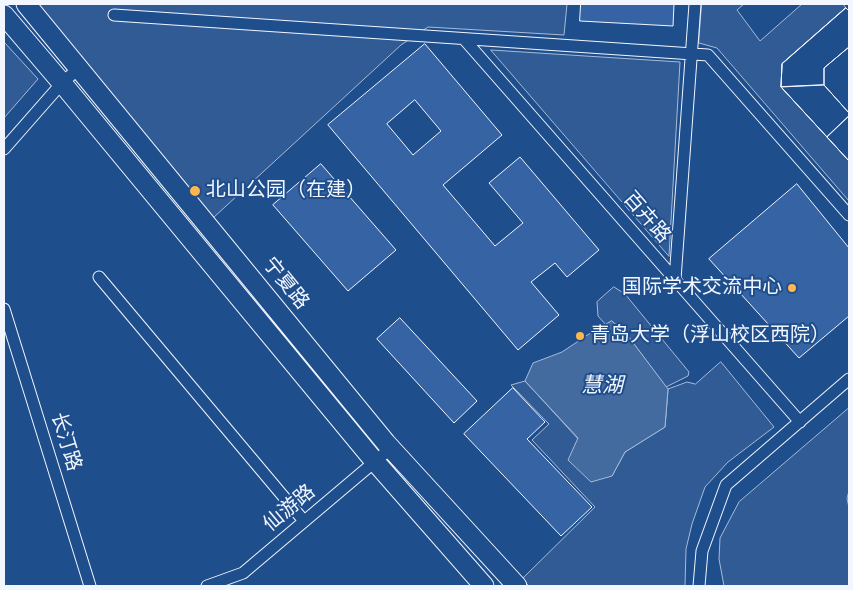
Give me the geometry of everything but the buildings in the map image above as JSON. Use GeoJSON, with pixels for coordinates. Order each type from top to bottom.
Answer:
{"type":"FeatureCollection","features":[{"type":"Feature","properties":{"kind":"main road","name":"宁夏路"},"geometry":{"type":"LineString","coordinates":[[26,4],[391,448],[517,586]]}},
{"type":"Feature","properties":{"kind":"main road"},"geometry":{"type":"LineString","coordinates":[[4,15],[375,462],[484,586]]}},
{"type":"Feature","properties":{"kind":"street"},"geometry":{"type":"LineString","coordinates":[[675,279],[695,4]]}},
{"type":"Feature","properties":{"kind":"street"},"geometry":{"type":"LineString","coordinates":[[114,15],[708,55],[849,215]]}},
{"type":"Feature","properties":{"kind":"street","name":"百卉路"},"geometry":{"type":"LineString","coordinates":[[464,38],[800,422]]}},
{"type":"Feature","properties":{"kind":"street"},"geometry":{"type":"LineString","coordinates":[[4,150],[62,83],[78,69]]}},
{"type":"Feature","properties":{"kind":"street"},"geometry":{"type":"LineString","coordinates":[[99,277],[304,521]]}},
{"type":"Feature","properties":{"kind":"street","name":"长汀路"},"geometry":{"type":"LineString","coordinates":[[4,309],[90,586]]}},
{"type":"Feature","properties":{"kind":"street"},"geometry":{"type":"LineString","coordinates":[[699,586],[702,551],[726,485],[849,379]]}},
{"type":"Feature","properties":{"kind":"street","name":"仙游路"},"geometry":{"type":"LineString","coordinates":[[207,586],[243,573],[391,448]]}},
{"type":"Feature","properties":{"kind":"shaded area"},"geometry":{"type":"Polygon","coordinates":[[[30,4],[567,4],[564,35],[428,27],[401,45],[213,218],[30,4]]]}},
{"type":"Feature","properties":{"kind":"shaded area"},"geometry":{"type":"Polygon","coordinates":[[[702,4],[744,4],[737,10],[760,41],[802,4],[843,4],[846,8],[782,64],[781,87],[849,161],[849,201],[717,48],[699,43],[702,4]]]}},
{"type":"Feature","properties":{"kind":"shaded area"},"geometry":{"type":"Polygon","coordinates":[[[4,42],[38,79],[4,118],[4,42]]]}},
{"type":"Feature","properties":{"kind":"shaded area"},"geometry":{"type":"Polygon","coordinates":[[[491,50],[680,62],[669,256],[491,50]]]}},
{"type":"Feature","properties":{"kind":"shaded area"},"geometry":{"type":"Polygon","coordinates":[[[614,287],[625,294],[689,372],[688,376],[666,387],[628,336],[612,321],[606,325],[598,316],[597,302],[614,287]]]}},
{"type":"Feature","properties":{"kind":"shaded area"},"geometry":{"type":"Polygon","coordinates":[[[721,362],[774,427],[728,462],[705,487],[692,524],[686,549],[685,586],[529,586],[522,579],[595,507],[532,440],[549,424],[511,385],[525,381],[612,476],[625,452],[665,427],[668,389],[687,382],[695,384],[721,362]]]}},
{"type":"Feature","properties":{"kind":"shaded area"},"geometry":{"type":"Polygon","coordinates":[[[849,408],[849,491],[847,498],[849,508],[849,586],[724,586],[719,559],[720,538],[739,502],[849,408]]]}},
{"type":"Feature","properties":{"kind":"water","name":"慧湖"},"geometry":{"type":"Polygon","coordinates":[[[612,321],[628,336],[668,389],[665,427],[625,452],[612,476],[591,482],[568,460],[578,438],[525,381],[533,363],[562,352],[612,321]]]}},
{"type":"Feature","properties":{"kind":"place","name":"北山公园（在建）"},"geometry":{"type":"Point","coordinates":[195,191]}},
{"type":"Feature","properties":{"kind":"place","name":"国际学术交流中心"},"geometry":{"type":"Point","coordinates":[792,288]}},
{"type":"Feature","properties":{"kind":"place","name":"青岛大学（浮山校区西院）"},"geometry":{"type":"Point","coordinates":[580,336]}}]}
